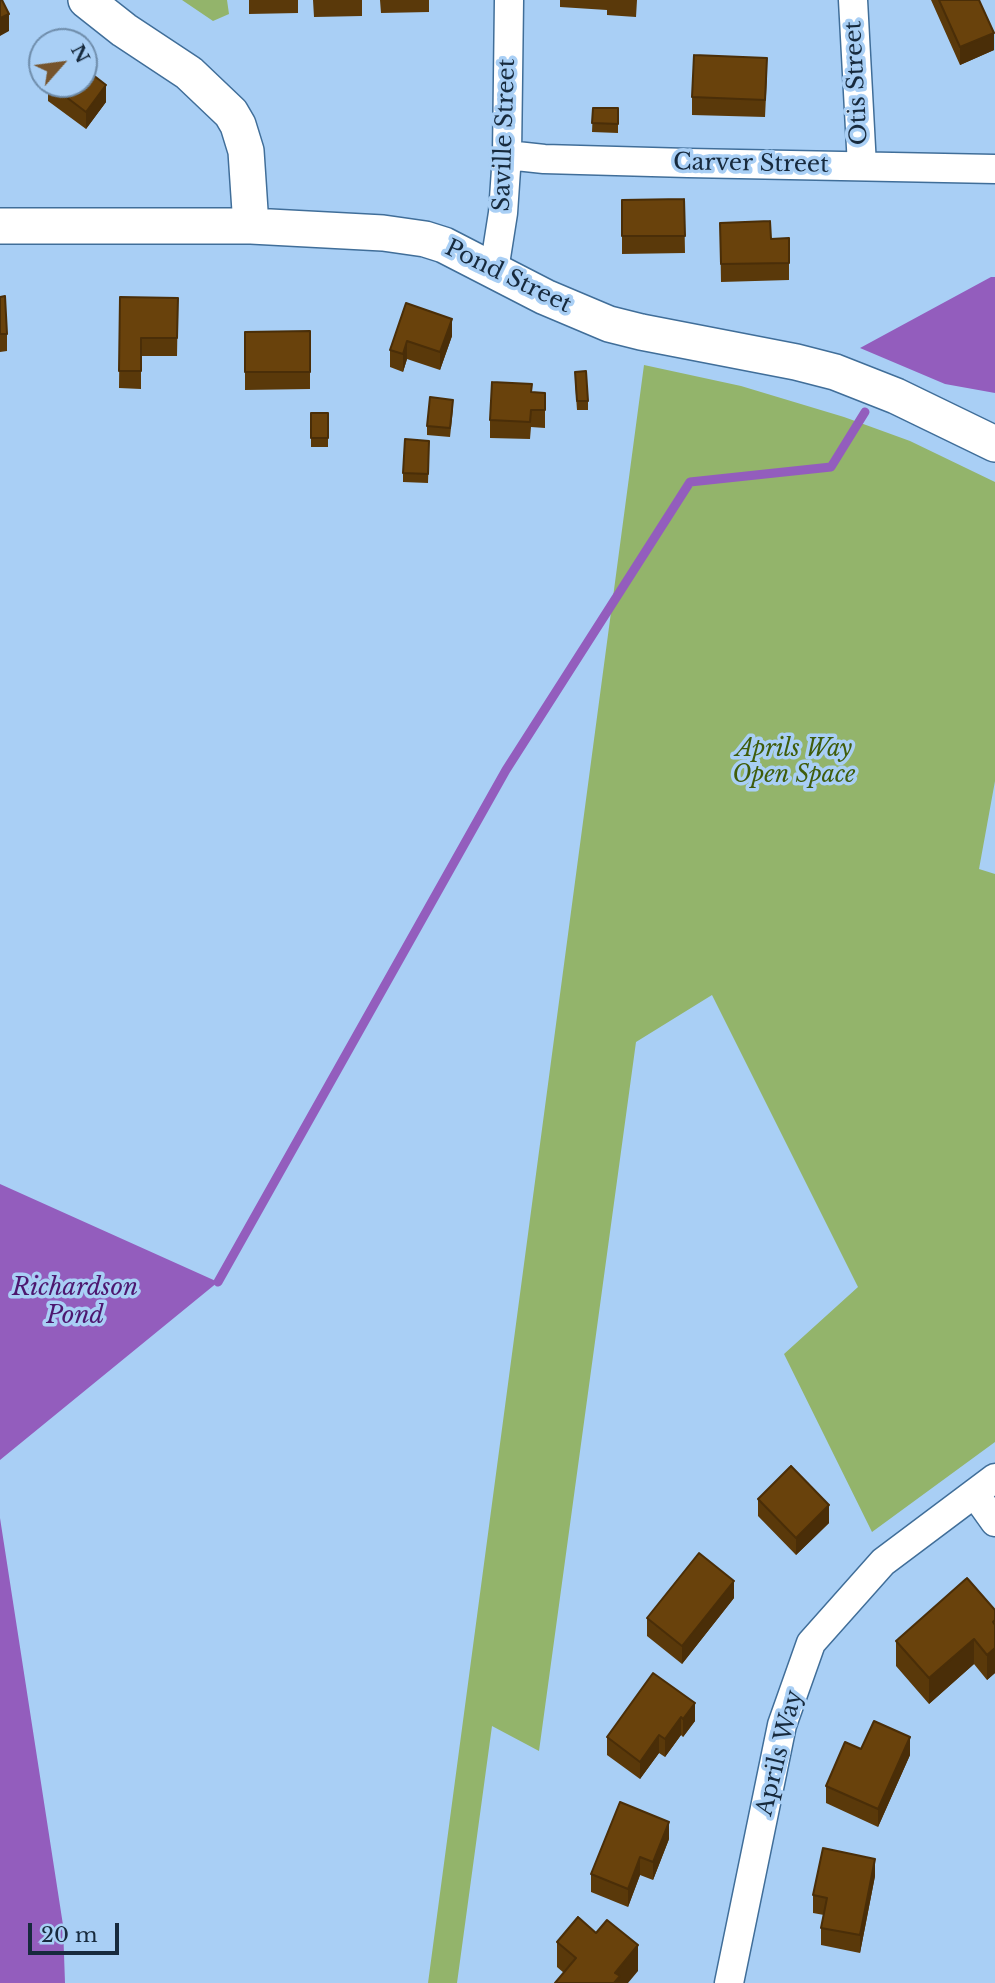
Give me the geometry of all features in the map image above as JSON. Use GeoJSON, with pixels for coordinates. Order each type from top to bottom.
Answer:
{"type":"FeatureCollection","features":[{"type":"Feature","properties":{"kind":"street","name":"Saville Street"},"geometry":{"type":"LineString","coordinates":[[494,270],[503,213],[507,155],[509,0]]}},
{"type":"Feature","properties":{"kind":"street","name":"Otis Street"},"geometry":{"type":"LineString","coordinates":[[853,0],[862,166]]}},
{"type":"Feature","properties":{"kind":"street"},"geometry":{"type":"LineString","coordinates":[[92,4],[189,73],[231,113],[238,125],[246,151],[251,226]]}},
{"type":"Feature","properties":{"kind":"street","name":"Carver Street"},"geometry":{"type":"LineString","coordinates":[[507,155],[544,159],[995,169]]}},
{"type":"Feature","properties":{"kind":"street","name":"Pond Street"},"geometry":{"type":"LineString","coordinates":[[0,226],[251,226],[383,233],[425,239],[444,245],[545,297],[609,324],[796,362],[864,382],[995,444]]}},
{"type":"Feature","properties":{"kind":"street"},"geometry":{"type":"LineString","coordinates":[[985,1486],[995,1522]]}},
{"type":"Feature","properties":{"kind":"street","name":"Aprils Way"},"geometry":{"type":"LineString","coordinates":[[729,1983],[782,1725],[811,1643],[883,1562],[985,1486]]}},
{"type":"Feature","properties":{"kind":"green space"},"geometry":{"type":"Polygon","coordinates":[[[182,0],[227,0],[229,14],[213,21],[182,0]]]}},
{"type":"Feature","properties":{"kind":"green space","name":"Aprils Way Open Space"},"geometry":{"type":"Polygon","coordinates":[[[644,365],[741,386],[844,417],[910,441],[995,482],[995,781],[979,869],[995,874],[995,1442],[872,1532],[784,1354],[858,1287],[712,995],[636,1042],[539,1751],[492,1726],[457,1983],[428,1983],[644,365]]]}},
{"type":"Feature","properties":{"kind":"water"},"geometry":{"type":"Polygon","coordinates":[[[995,277],[995,393],[945,384],[860,348],[995,277]]]}},
{"type":"Feature","properties":{"kind":"water","name":"Richardson Pond"},"geometry":{"type":"Polygon","coordinates":[[[0,1184],[218,1282],[0,1460],[0,1184]]]}},
{"type":"Feature","properties":{"kind":"water"},"geometry":{"type":"Polygon","coordinates":[[[0,1518],[63,1925],[65,1983],[0,1983],[0,1518]]]}},
{"type":"Feature","properties":{"kind":"building"},"geometry":{"type":"Polygon","coordinates":[[[0,0],[9,14],[0,18],[0,0]]]}},
{"type":"Feature","properties":{"kind":"building"},"geometry":{"type":"Polygon","coordinates":[[[939,0],[979,0],[994,33],[960,47],[939,0]]]}},
{"type":"Feature","properties":{"kind":"building"},"geometry":{"type":"Polygon","coordinates":[[[694,55],[767,58],[765,100],[692,97],[694,55]]]}},
{"type":"Feature","properties":{"kind":"building"},"geometry":{"type":"Polygon","coordinates":[[[98,79],[106,85],[98,96],[98,79]]]}},
{"type":"Feature","properties":{"kind":"building"},"geometry":{"type":"Polygon","coordinates":[[[68,98],[96,98],[86,112],[68,98]]]}},
{"type":"Feature","properties":{"kind":"building"},"geometry":{"type":"Polygon","coordinates":[[[593,108],[618,108],[618,124],[592,123],[593,108]]]}},
{"type":"Feature","properties":{"kind":"building"},"geometry":{"type":"Polygon","coordinates":[[[684,199],[685,236],[622,236],[622,200],[684,199]]]}},
{"type":"Feature","properties":{"kind":"building"},"geometry":{"type":"Polygon","coordinates":[[[770,221],[771,239],[789,238],[789,263],[721,264],[720,223],[770,221]]]}},
{"type":"Feature","properties":{"kind":"building"},"geometry":{"type":"Polygon","coordinates":[[[5,296],[7,334],[0,334],[0,297],[5,296]]]}},
{"type":"Feature","properties":{"kind":"building"},"geometry":{"type":"Polygon","coordinates":[[[120,297],[178,298],[177,338],[141,338],[141,371],[119,371],[120,297]]]}},
{"type":"Feature","properties":{"kind":"building"},"geometry":{"type":"Polygon","coordinates":[[[406,303],[452,319],[440,352],[407,341],[403,354],[390,350],[406,303]]]}},
{"type":"Feature","properties":{"kind":"building"},"geometry":{"type":"Polygon","coordinates":[[[310,331],[310,372],[245,372],[245,332],[310,331]]]}},
{"type":"Feature","properties":{"kind":"building"},"geometry":{"type":"Polygon","coordinates":[[[586,371],[588,401],[577,401],[575,372],[586,371]]]}},
{"type":"Feature","properties":{"kind":"building"},"geometry":{"type":"Polygon","coordinates":[[[492,382],[532,384],[531,392],[545,393],[545,410],[531,410],[530,422],[490,420],[492,382]]]}},
{"type":"Feature","properties":{"kind":"building"},"geometry":{"type":"Polygon","coordinates":[[[430,397],[453,400],[450,428],[427,426],[430,397]]]}},
{"type":"Feature","properties":{"kind":"building"},"geometry":{"type":"Polygon","coordinates":[[[311,413],[328,413],[328,438],[311,438],[311,413]]]}},
{"type":"Feature","properties":{"kind":"building"},"geometry":{"type":"Polygon","coordinates":[[[405,439],[429,441],[428,474],[403,473],[405,439]]]}},
{"type":"Feature","properties":{"kind":"building"},"geometry":{"type":"Polygon","coordinates":[[[791,1466],[829,1505],[796,1538],[758,1499],[791,1466]]]}},
{"type":"Feature","properties":{"kind":"building"},"geometry":{"type":"Polygon","coordinates":[[[699,1553],[734,1581],[682,1646],[647,1618],[699,1553]]]}},
{"type":"Feature","properties":{"kind":"building"},"geometry":{"type":"Polygon","coordinates":[[[967,1578],[995,1610],[995,1648],[987,1655],[974,1639],[929,1678],[896,1641],[967,1578]]]}},
{"type":"Feature","properties":{"kind":"building"},"geometry":{"type":"Polygon","coordinates":[[[653,1673],[695,1703],[665,1739],[659,1735],[640,1762],[607,1737],[653,1673]]]}},
{"type":"Feature","properties":{"kind":"building"},"geometry":{"type":"Polygon","coordinates":[[[874,1721],[910,1737],[878,1809],[826,1786],[845,1742],[861,1749],[874,1721]]]}},
{"type":"Feature","properties":{"kind":"building"},"geometry":{"type":"Polygon","coordinates":[[[620,1802],[669,1822],[653,1862],[640,1857],[628,1889],[591,1874],[620,1802]]]}},
{"type":"Feature","properties":{"kind":"building"},"geometry":{"type":"Polygon","coordinates":[[[823,1848],[875,1859],[860,1935],[821,1928],[827,1898],[813,1895],[823,1848]]]}},
{"type":"Feature","properties":{"kind":"building"},"geometry":{"type":"Polygon","coordinates":[[[578,1917],[596,1933],[607,1920],[638,1945],[615,1973],[620,1976],[614,1983],[555,1983],[576,1958],[557,1942],[578,1917]]]}},
{"type":"Feature","properties":{"kind":"waterway"},"geometry":{"type":"LineString","coordinates":[[218,1282],[506,770],[690,482],[831,467],[865,412]]}}]}
